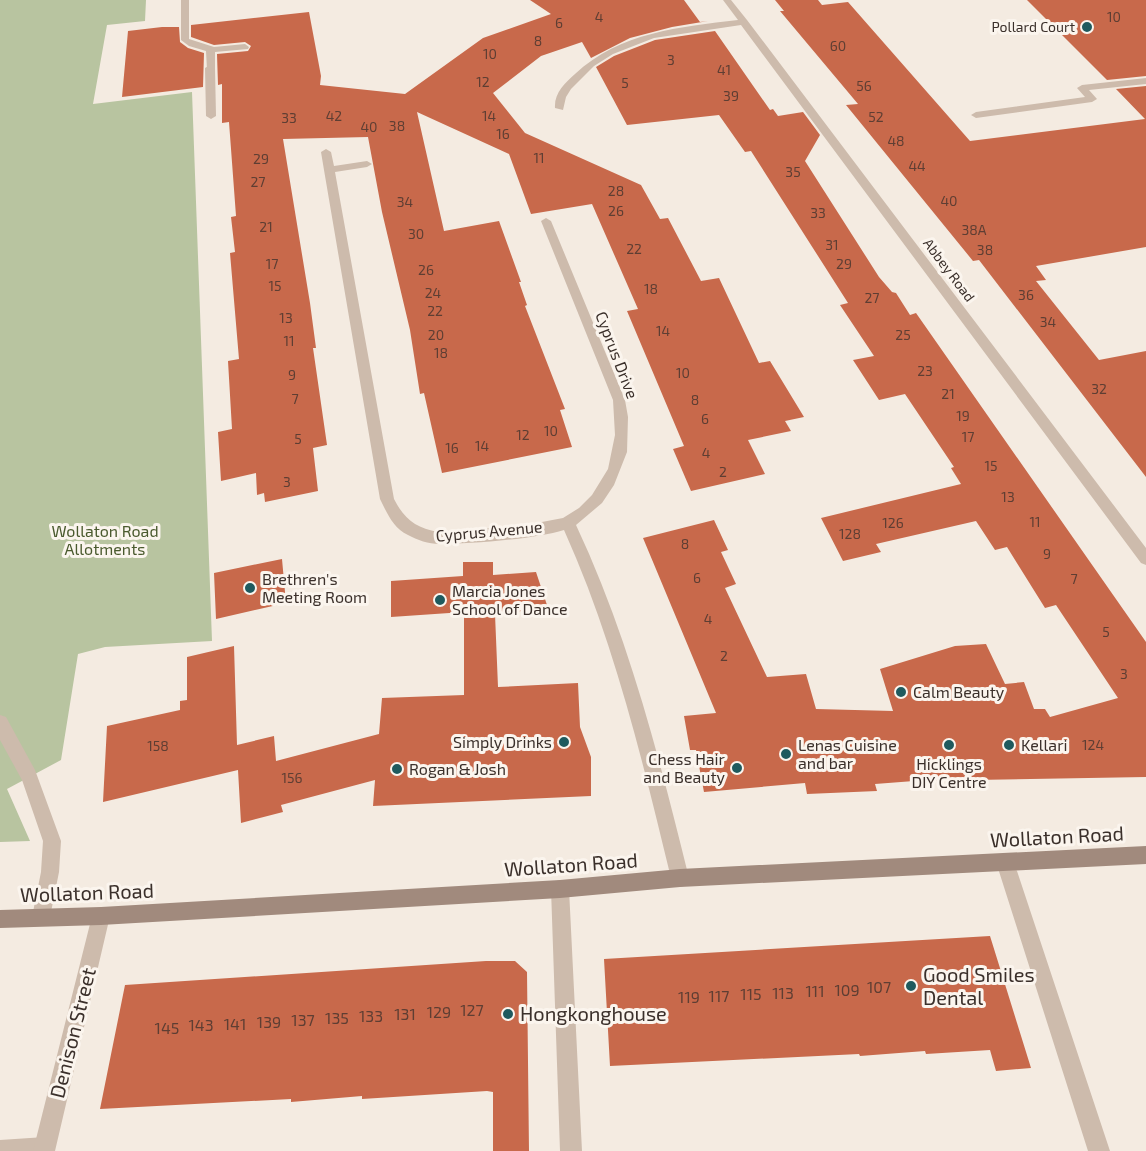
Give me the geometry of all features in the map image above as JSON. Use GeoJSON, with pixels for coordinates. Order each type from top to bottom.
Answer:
{"type":"FeatureCollection","features":[{"type":"Feature","properties":{"kind":"main road","name":"Wollaton Road"},"geometry":{"type":"LineString","coordinates":[[0,919],[102,916],[560,889],[680,878],[1146,855]]}},
{"type":"Feature","properties":{"kind":"street"},"geometry":{"type":"LineString","coordinates":[[185,0],[185,40],[200,49],[211,51],[245,47]]}},
{"type":"Feature","properties":{"kind":"street","name":"Abbey Road"},"geometry":{"type":"LineString","coordinates":[[728,0],[1146,559]]}},
{"type":"Feature","properties":{"kind":"street"},"geometry":{"type":"LineString","coordinates":[[560,108],[559,101],[563,92],[606,51],[658,34],[744,22]]}},
{"type":"Feature","properties":{"kind":"street"},"geometry":{"type":"LineString","coordinates":[[211,51],[212,116]]}},
{"type":"Feature","properties":{"kind":"street"},"geometry":{"type":"LineString","coordinates":[[976,115],[1092,99],[1082,88],[1146,81]]}},
{"type":"Feature","properties":{"kind":"street","name":"Cyprus Avenue"},"geometry":{"type":"LineString","coordinates":[[326,152],[387,500],[398,520],[418,535],[438,537],[568,522]]}},
{"type":"Feature","properties":{"kind":"street"},"geometry":{"type":"LineString","coordinates":[[329,170],[367,164]]}},
{"type":"Feature","properties":{"kind":"street","name":"Cyprus Drive"},"geometry":{"type":"LineString","coordinates":[[546,221],[619,400],[624,422],[623,446],[610,480],[595,502],[568,522]]}},
{"type":"Feature","properties":{"kind":"street"},"geometry":{"type":"LineString","coordinates":[[568,522],[600,596],[639,715],[680,878]]}},
{"type":"Feature","properties":{"kind":"street"},"geometry":{"type":"LineString","coordinates":[[0,723],[28,776],[52,841],[50,872],[41,917]]}},
{"type":"Feature","properties":{"kind":"street"},"geometry":{"type":"LineString","coordinates":[[1005,862],[1099,1151]]}},
{"type":"Feature","properties":{"kind":"street"},"geometry":{"type":"LineString","coordinates":[[560,889],[571,1151]]}},
{"type":"Feature","properties":{"kind":"street","name":"Denison Street"},"geometry":{"type":"LineString","coordinates":[[44,1149],[102,916]]}},
{"type":"Feature","properties":{"kind":"street"},"geometry":{"type":"LineString","coordinates":[[0,1150],[44,1149]]}},
{"type":"Feature","properties":{"kind":"green space","name":"Wollaton Road Allotments"},"geometry":{"type":"Polygon","coordinates":[[[0,0],[146,0],[145,21],[107,25],[93,104],[192,92],[212,641],[105,647],[78,654],[61,760],[7,789],[30,841],[0,842],[0,0]]]}},
{"type":"Feature","properties":{"kind":"building"},"geometry":{"type":"Polygon","coordinates":[[[530,0],[684,0],[700,22],[708,21],[672,27],[630,38],[591,58],[582,42],[541,56],[493,93],[525,133],[641,185],[660,219],[668,218],[701,281],[719,278],[759,363],[770,361],[804,417],[785,421],[791,431],[748,440],[765,474],[691,491],[673,449],[684,446],[627,311],[638,309],[592,204],[531,214],[509,154],[417,112],[444,231],[499,221],[521,282],[519,282],[527,305],[525,306],[565,409],[560,410],[572,447],[442,473],[424,393],[420,394],[410,330],[382,212],[368,137],[283,139],[310,303],[316,348],[313,348],[327,445],[313,448],[318,491],[265,502],[264,493],[257,495],[256,473],[221,481],[218,432],[232,429],[228,361],[239,359],[230,253],[235,252],[231,217],[236,216],[229,122],[222,123],[222,84],[218,85],[217,54],[248,51],[251,46],[245,42],[214,45],[191,37],[191,25],[309,12],[321,76],[320,85],[405,94],[483,38],[551,14],[530,0]]]}},
{"type":"Feature","properties":{"kind":"building"},"geometry":{"type":"Polygon","coordinates":[[[775,0],[818,0],[822,5],[848,2],[970,141],[1145,119],[1116,89],[1146,86],[1146,247],[1036,266],[1046,280],[1036,281],[1099,360],[1146,351],[1146,477],[979,260],[973,261],[846,105],[858,104],[780,11],[784,11],[775,0]]]}},
{"type":"Feature","properties":{"kind":"building","name":"Pollard Court"},"geometry":{"type":"Polygon","coordinates":[[[1027,0],[1146,0],[1146,76],[1107,80],[1027,0]]]}},
{"type":"Feature","properties":{"kind":"building"},"geometry":{"type":"Polygon","coordinates":[[[179,27],[180,42],[188,48],[204,53],[203,87],[122,97],[128,31],[179,27]]]}},
{"type":"Feature","properties":{"kind":"building"},"geometry":{"type":"Polygon","coordinates":[[[715,31],[770,110],[773,109],[778,116],[803,112],[820,135],[805,161],[879,277],[892,292],[896,293],[910,315],[916,313],[1146,642],[1146,777],[914,781],[875,784],[877,791],[807,794],[805,783],[704,792],[696,750],[690,750],[684,716],[716,713],[643,538],[714,520],[728,550],[721,552],[736,584],[725,588],[767,677],[806,674],[816,709],[893,711],[880,669],[955,646],[986,644],[1005,684],[1024,682],[1034,709],[1045,709],[1050,717],[1118,698],[1056,605],[1045,608],[1007,547],[995,550],[976,521],[876,544],[881,552],[843,561],[821,518],[961,484],[951,468],[954,467],[905,394],[879,400],[853,360],[874,356],[840,305],[848,303],[751,151],[745,152],[719,115],[627,125],[596,67],[614,56],[655,40],[715,31]]]}},
{"type":"Feature","properties":{"kind":"building","name":"Brethren's Meeting Room"},"geometry":{"type":"Polygon","coordinates":[[[282,559],[286,603],[216,619],[214,573],[282,559]]]}},
{"type":"Feature","properties":{"kind":"building"},"geometry":{"type":"Polygon","coordinates":[[[463,562],[493,562],[493,575],[536,572],[548,608],[495,614],[498,687],[578,683],[580,727],[591,757],[591,796],[373,806],[375,780],[281,805],[283,812],[241,823],[238,770],[103,802],[107,726],[180,710],[180,701],[187,700],[187,657],[234,646],[237,745],[274,736],[276,761],[379,734],[382,698],[464,695],[464,612],[391,617],[391,581],[463,576],[463,562]]]}},
{"type":"Feature","properties":{"kind":"building"},"geometry":{"type":"Polygon","coordinates":[[[990,936],[1031,1068],[996,1071],[990,1050],[610,1066],[604,959],[990,936]]]}},
{"type":"Feature","properties":{"kind":"building"},"geometry":{"type":"Polygon","coordinates":[[[515,961],[527,972],[529,1151],[493,1151],[493,1092],[487,1091],[362,1099],[362,1096],[291,1102],[291,1099],[100,1109],[125,985],[515,961]]]}},
{"type":"Feature","properties":{"kind":"place","name":"Pollard Court"},"geometry":{"type":"Point","coordinates":[1087,27]}},
{"type":"Feature","properties":{"kind":"place","name":"Brethren's Meeting Room"},"geometry":{"type":"Point","coordinates":[250,588]}},
{"type":"Feature","properties":{"kind":"place","name":"Marcia Jones School of Dance"},"geometry":{"type":"Point","coordinates":[440,600]}},
{"type":"Feature","properties":{"kind":"place","name":"Calm Beauty"},"geometry":{"type":"Point","coordinates":[901,692]}},
{"type":"Feature","properties":{"kind":"place","name":"Simply Drinks"},"geometry":{"type":"Point","coordinates":[564,742]}},
{"type":"Feature","properties":{"kind":"place","name":"Hicklings DIY Centre"},"geometry":{"type":"Point","coordinates":[949,745]}},
{"type":"Feature","properties":{"kind":"place","name":"Kellari"},"geometry":{"type":"Point","coordinates":[1009,745]}},
{"type":"Feature","properties":{"kind":"place","name":"Lenas Cuisine and bar"},"geometry":{"type":"Point","coordinates":[786,754]}},
{"type":"Feature","properties":{"kind":"place","name":"Chess Hair and Beauty"},"geometry":{"type":"Point","coordinates":[737,768]}},
{"type":"Feature","properties":{"kind":"place","name":"Rogan & Josh"},"geometry":{"type":"Point","coordinates":[397,769]}},
{"type":"Feature","properties":{"kind":"place","name":"Good Smiles Dental"},"geometry":{"type":"Point","coordinates":[911,986]}},
{"type":"Feature","properties":{"kind":"place","name":"Hongkonghouse"},"geometry":{"type":"Point","coordinates":[508,1014]}}]}
